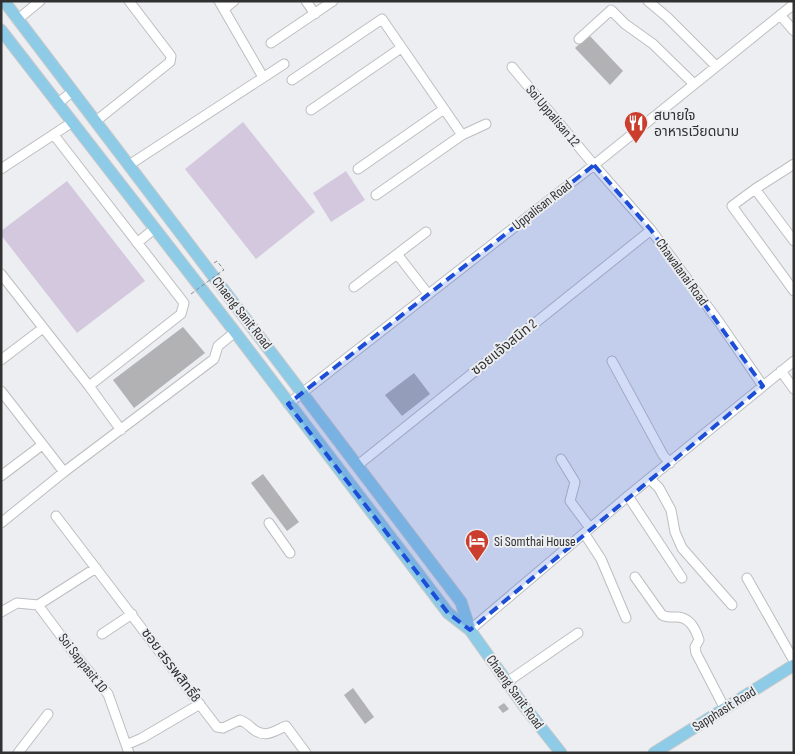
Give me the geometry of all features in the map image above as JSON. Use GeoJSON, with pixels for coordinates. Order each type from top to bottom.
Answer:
{"type":"FeatureCollection","features":[{"type":"Feature","properties":{"kind":"main road","name":"Chaeng Sanit Road"},"geometry":{"type":"LineString","coordinates":[[4,1],[461,602],[470,630],[561,753]]}},
{"type":"Feature","properties":{"kind":"main road","name":"Chaeng Sanit Road"},"geometry":{"type":"LineString","coordinates":[[1,30],[235,332],[448,614],[470,630]]}},
{"type":"Feature","properties":{"kind":"main road","name":"Sapphasit Road"},"geometry":{"type":"LineString","coordinates":[[654,753],[794,665]]}},
{"type":"Feature","properties":{"kind":"street"},"geometry":{"type":"LineString","coordinates":[[17,20],[40,1]]}},
{"type":"Feature","properties":{"kind":"street"},"geometry":{"type":"LineString","coordinates":[[96,121],[170,62],[171,56],[129,1]]}},
{"type":"Feature","properties":{"kind":"street"},"geometry":{"type":"LineString","coordinates":[[234,1],[221,5],[263,77]]}},
{"type":"Feature","properties":{"kind":"street"},"geometry":{"type":"LineString","coordinates":[[306,1],[315,14]]}},
{"type":"Feature","properties":{"kind":"street"},"geometry":{"type":"LineString","coordinates":[[271,43],[333,1]]}},
{"type":"Feature","properties":{"kind":"street"},"geometry":{"type":"LineString","coordinates":[[648,1],[667,17],[716,66]]}},
{"type":"Feature","properties":{"kind":"street","name":"Uppalisan Road"},"geometry":{"type":"LineString","coordinates":[[288,404],[794,4]]}},
{"type":"Feature","properties":{"kind":"street"},"geometry":{"type":"LineString","coordinates":[[579,39],[611,10],[624,24],[653,44],[694,84]]}},
{"type":"Feature","properties":{"kind":"street"},"geometry":{"type":"LineString","coordinates":[[780,15],[794,31]]}},
{"type":"Feature","properties":{"kind":"street"},"geometry":{"type":"LineString","coordinates":[[292,80],[382,19],[462,135]]}},
{"type":"Feature","properties":{"kind":"street"},"geometry":{"type":"LineString","coordinates":[[311,110],[401,48]]}},
{"type":"Feature","properties":{"kind":"street"},"geometry":{"type":"LineString","coordinates":[[129,165],[284,64]]}},
{"type":"Feature","properties":{"kind":"street","name":"Soi Uppalisan 12"},"geometry":{"type":"LineString","coordinates":[[512,67],[594,164]]}},
{"type":"Feature","properties":{"kind":"street"},"geometry":{"type":"LineString","coordinates":[[57,104],[72,91]]}},
{"type":"Feature","properties":{"kind":"street"},"geometry":{"type":"LineString","coordinates":[[358,169],[444,109]]}},
{"type":"Feature","properties":{"kind":"street"},"geometry":{"type":"LineString","coordinates":[[1,169],[71,122]]}},
{"type":"Feature","properties":{"kind":"street"},"geometry":{"type":"LineString","coordinates":[[376,195],[462,135],[486,124]]}},
{"type":"Feature","properties":{"kind":"street"},"geometry":{"type":"LineString","coordinates":[[54,135],[184,303],[181,314],[88,386]]}},
{"type":"Feature","properties":{"kind":"street","name":"Chawalanai Road"},"geometry":{"type":"LineString","coordinates":[[594,164],[650,230],[719,322],[762,386]]}},
{"type":"Feature","properties":{"kind":"street"},"geometry":{"type":"LineString","coordinates":[[794,164],[732,206],[794,291]]}},
{"type":"Feature","properties":{"kind":"street"},"geometry":{"type":"LineString","coordinates":[[755,189],[794,241]]}},
{"type":"Feature","properties":{"kind":"street"},"geometry":{"type":"LineString","coordinates":[[137,242],[154,229]]}},
{"type":"Feature","properties":{"kind":"street","name":"ซอยแจ้งสนิท 2"},"geometry":{"type":"LineString","coordinates":[[358,465],[650,230]]}},
{"type":"Feature","properties":{"kind":"street"},"geometry":{"type":"LineString","coordinates":[[354,287],[426,232]]}},
{"type":"Feature","properties":{"kind":"street"},"geometry":{"type":"LineString","coordinates":[[398,254],[428,294]]}},
{"type":"Feature","properties":{"kind":"street"},"geometry":{"type":"LineString","coordinates":[[1,274],[121,430]]}},
{"type":"Feature","properties":{"kind":"street"},"geometry":{"type":"LineString","coordinates":[[1,360],[42,328]]}},
{"type":"Feature","properties":{"kind":"street"},"geometry":{"type":"LineString","coordinates":[[1,523],[64,472],[214,359],[218,346],[235,332]]}},
{"type":"Feature","properties":{"kind":"street"},"geometry":{"type":"LineString","coordinates":[[612,361],[663,455],[670,463]]}},
{"type":"Feature","properties":{"kind":"street"},"geometry":{"type":"LineString","coordinates":[[470,630],[587,530],[794,361]]}},
{"type":"Feature","properties":{"kind":"street"},"geometry":{"type":"LineString","coordinates":[[781,372],[794,389]]}},
{"type":"Feature","properties":{"kind":"street"},"geometry":{"type":"LineString","coordinates":[[1,391],[64,472]]}},
{"type":"Feature","properties":{"kind":"street"},"geometry":{"type":"LineString","coordinates":[[1,476],[42,445]]}},
{"type":"Feature","properties":{"kind":"street"},"geometry":{"type":"LineString","coordinates":[[561,459],[575,482],[570,501],[601,559],[626,618]]}},
{"type":"Feature","properties":{"kind":"street"},"geometry":{"type":"LineString","coordinates":[[650,478],[659,488],[671,510],[675,532],[682,548],[732,605]]}},
{"type":"Feature","properties":{"kind":"street"},"geometry":{"type":"LineString","coordinates":[[628,496],[682,578]]}},
{"type":"Feature","properties":{"kind":"street","name":"ซอย สรรพสิทธิ์8"},"geometry":{"type":"LineString","coordinates":[[56,516],[217,727],[223,728],[240,720],[258,733],[265,735],[286,726],[306,753]]}},
{"type":"Feature","properties":{"kind":"street"},"geometry":{"type":"LineString","coordinates":[[269,523],[290,553]]}},
{"type":"Feature","properties":{"kind":"street"},"geometry":{"type":"LineString","coordinates":[[1,612],[17,603],[38,605],[96,568]]}},
{"type":"Feature","properties":{"kind":"street"},"geometry":{"type":"LineString","coordinates":[[635,577],[662,615],[669,618],[680,617],[687,620],[696,630],[699,640],[695,648],[696,653],[725,709]]}},
{"type":"Feature","properties":{"kind":"street"},"geometry":{"type":"LineString","coordinates":[[747,578],[794,661]]}},
{"type":"Feature","properties":{"kind":"street","name":"Soi Sappasit 10"},"geometry":{"type":"LineString","coordinates":[[38,605],[76,656],[108,694],[128,749]]}},
{"type":"Feature","properties":{"kind":"street"},"geometry":{"type":"LineString","coordinates":[[102,634],[132,614]]}},
{"type":"Feature","properties":{"kind":"street"},"geometry":{"type":"LineString","coordinates":[[507,682],[578,634]]}},
{"type":"Feature","properties":{"kind":"street"},"geometry":{"type":"LineString","coordinates":[[128,749],[142,738],[200,704]]}},
{"type":"Feature","properties":{"kind":"street"},"geometry":{"type":"LineString","coordinates":[[18,753],[48,714]]}},
{"type":"Feature","properties":{"kind":"path"},"geometry":{"type":"LineString","coordinates":[[190,295],[224,270],[216,261]]}},
{"type":"Feature","properties":{"kind":"highlighted area"},"geometry":{"type":"Polygon","coordinates":[[[594,165],[651,230],[763,386],[470,630],[448,613],[288,404],[594,165]]]}},
{"type":"Feature","properties":{"kind":"shaded area"},"geometry":{"type":"Polygon","coordinates":[[[243,122],[315,212],[256,259],[185,169],[243,122]]]}},
{"type":"Feature","properties":{"kind":"shaded area"},"geometry":{"type":"Polygon","coordinates":[[[346,171],[365,200],[331,222],[313,193],[346,171]]]}},
{"type":"Feature","properties":{"kind":"shaded area"},"geometry":{"type":"Polygon","coordinates":[[[67,181],[145,281],[77,333],[1,235],[1,231],[67,181]]]}},
{"type":"Feature","properties":{"kind":"building"},"geometry":{"type":"Polygon","coordinates":[[[589,35],[623,71],[610,85],[575,48],[589,35]]]}},
{"type":"Feature","properties":{"kind":"building"},"geometry":{"type":"Polygon","coordinates":[[[183,327],[205,353],[134,408],[113,380],[183,327]]]}},
{"type":"Feature","properties":{"kind":"building"},"geometry":{"type":"Polygon","coordinates":[[[414,373],[430,394],[402,416],[385,395],[414,373]]]}},
{"type":"Feature","properties":{"kind":"building"},"geometry":{"type":"Polygon","coordinates":[[[263,474],[299,522],[287,531],[251,483],[263,474]]]}},
{"type":"Feature","properties":{"kind":"building"},"geometry":{"type":"Polygon","coordinates":[[[353,688],[374,717],[365,724],[344,695],[353,688]]]}},
{"type":"Feature","properties":{"kind":"building"},"geometry":{"type":"Polygon","coordinates":[[[504,703],[509,709],[503,713],[498,707],[504,703]]]}},
{"type":"Feature","properties":{"kind":"place","name":"สบายใจ อาหารเวียดนาม"},"geometry":{"type":"Point","coordinates":[636,144]}},
{"type":"Feature","properties":{"kind":"place","name":"Si Somthai House"},"geometry":{"type":"Point","coordinates":[477,562]}}]}
